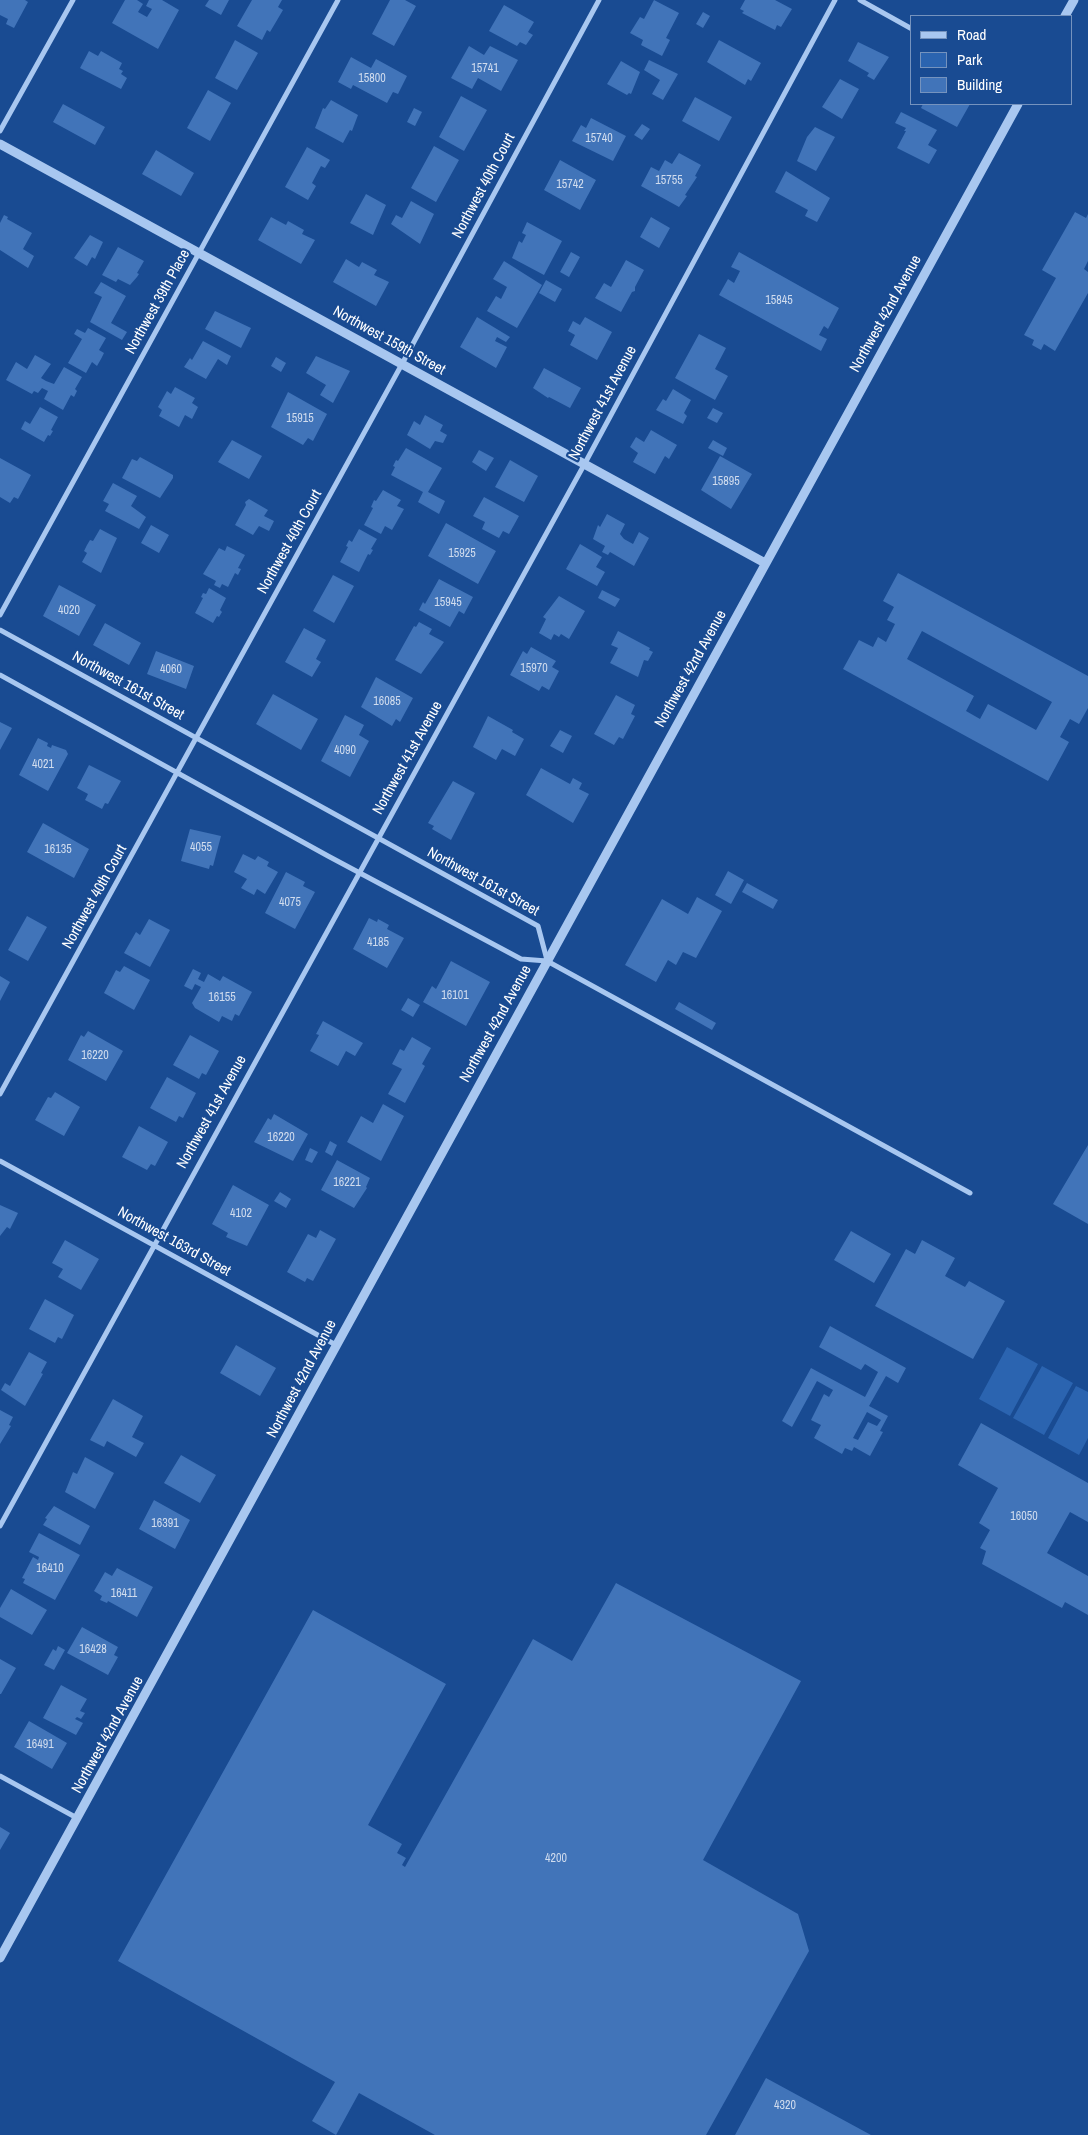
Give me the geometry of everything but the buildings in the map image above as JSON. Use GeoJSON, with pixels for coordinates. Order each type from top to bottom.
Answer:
{"type":"FeatureCollection","features":[{"type":"Feature","properties":{"kind":"street"},"geometry":{"type":"LineString","coordinates":[[0,131],[73,0]]}},
{"type":"Feature","properties":{"kind":"street","name":"Northwest 39th Place"},"geometry":{"type":"LineString","coordinates":[[0,615],[338,0]]}},
{"type":"Feature","properties":{"kind":"street","name":"Northwest 40th Court"},"geometry":{"type":"LineString","coordinates":[[0,1094],[402,364],[599,0]]}},
{"type":"Feature","properties":{"kind":"street","name":"Northwest 41st Avenue"},"geometry":{"type":"LineString","coordinates":[[0,1526],[584,465],[835,0]]}},
{"type":"Feature","properties":{"kind":"street"},"geometry":{"type":"LineString","coordinates":[[860,0],[910,28]]}},
{"type":"Feature","properties":{"kind":"street"},"geometry":{"type":"LineString","coordinates":[[1066,15],[1074,0]]}},
{"type":"Feature","properties":{"kind":"street","name":"Northwest 42nd Avenue"},"geometry":{"type":"LineString","coordinates":[[0,1958],[1017,105]]}},
{"type":"Feature","properties":{"kind":"street","name":"Northwest 159th Street"},"geometry":{"type":"LineString","coordinates":[[0,144],[765,563]]}},
{"type":"Feature","properties":{"kind":"street","name":"Northwest 161st Street"},"geometry":{"type":"LineString","coordinates":[[0,630],[538,926],[547,961]]}},
{"type":"Feature","properties":{"kind":"street"},"geometry":{"type":"LineString","coordinates":[[0,675],[521,959],[547,961],[970,1193]]}},
{"type":"Feature","properties":{"kind":"street","name":"Northwest 163rd Street"},"geometry":{"type":"LineString","coordinates":[[0,1161],[336,1345]]}},
{"type":"Feature","properties":{"kind":"street"},"geometry":{"type":"LineString","coordinates":[[0,1776],[77,1818]]}},
{"type":"Feature","properties":{"kind":"green space"},"geometry":{"type":"Polygon","coordinates":[[[1007,1347],[1038,1364],[1010,1416],[979,1399],[1007,1347]]]}},
{"type":"Feature","properties":{"kind":"green space"},"geometry":{"type":"Polygon","coordinates":[[[1042,1366],[1073,1383],[1044,1435],[1013,1418],[1042,1366]]]}},
{"type":"Feature","properties":{"kind":"green space"},"geometry":{"type":"Polygon","coordinates":[[[1076,1386],[1088,1392],[1088,1438],[1079,1455],[1048,1438],[1076,1386]]]}}]}
